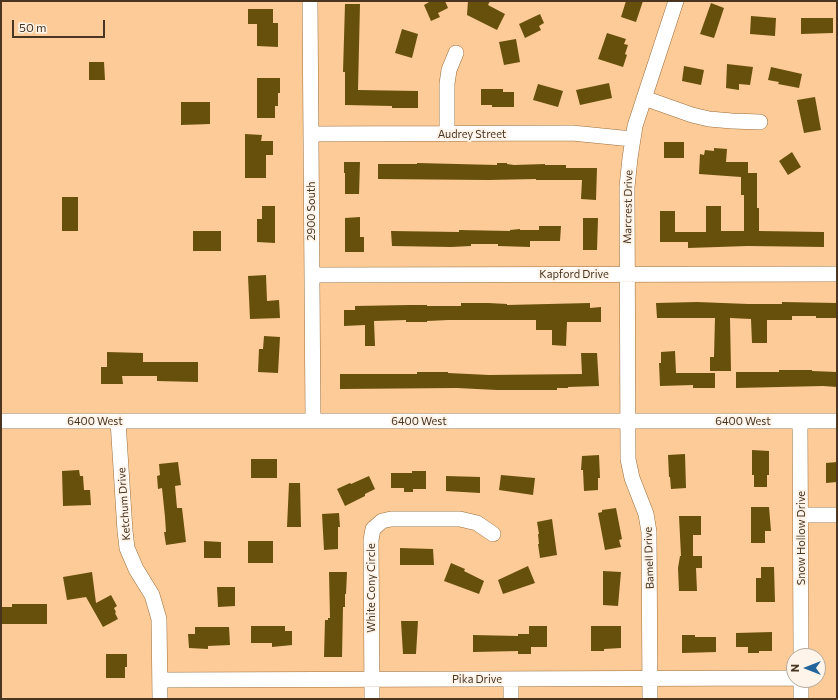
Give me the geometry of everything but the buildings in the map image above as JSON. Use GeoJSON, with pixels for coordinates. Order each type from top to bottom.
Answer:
{"type":"FeatureCollection","features":[{"type":"Feature","properties":{"kind":"street","name":"2900 South"},"geometry":{"type":"LineString","coordinates":[[310,1],[312,421]]}},
{"type":"Feature","properties":{"kind":"street","name":"Marcrest Drive"},"geometry":{"type":"LineString","coordinates":[[628,421],[627,187],[632,139],[676,1]]}},
{"type":"Feature","properties":{"kind":"street"},"geometry":{"type":"LineString","coordinates":[[447,134],[447,84],[456,53]]}},
{"type":"Feature","properties":{"kind":"street"},"geometry":{"type":"LineString","coordinates":[[644,98],[708,119],[760,122]]}},
{"type":"Feature","properties":{"kind":"street","name":"Audrey Street"},"geometry":{"type":"LineString","coordinates":[[311,134],[577,133],[632,139]]}},
{"type":"Feature","properties":{"kind":"street","name":"Kapford Drive"},"geometry":{"type":"LineString","coordinates":[[312,275],[837,274]]}},
{"type":"Feature","properties":{"kind":"street","name":"6400 West"},"geometry":{"type":"LineString","coordinates":[[1,421],[837,421]]}},
{"type":"Feature","properties":{"kind":"street","name":"Ketchum Drive"},"geometry":{"type":"LineString","coordinates":[[118,421],[126,540],[130,556],[152,596],[157,611],[159,626],[160,699]]}},
{"type":"Feature","properties":{"kind":"street","name":"Bamell Drive"},"geometry":{"type":"LineString","coordinates":[[628,421],[629,466],[644,509],[649,532],[650,699]]}},
{"type":"Feature","properties":{"kind":"street","name":"Snow Hollow Drive"},"geometry":{"type":"LineString","coordinates":[[800,421],[801,648]]}},
{"type":"Feature","properties":{"kind":"street"},"geometry":{"type":"LineString","coordinates":[[801,515],[837,515]]}},
{"type":"Feature","properties":{"kind":"street","name":"White Cony Circle"},"geometry":{"type":"LineString","coordinates":[[372,680],[371,540],[373,528],[378,523],[392,519],[460,519],[477,523],[493,534]]}},
{"type":"Feature","properties":{"kind":"street","name":"Pika Drive"},"geometry":{"type":"LineString","coordinates":[[160,680],[786,678]]}},
{"type":"Feature","properties":{"kind":"street"},"geometry":{"type":"LineString","coordinates":[[511,679],[511,699]]}},
{"type":"Feature","properties":{"kind":"street"},"geometry":{"type":"LineString","coordinates":[[372,680],[372,699]]}},
{"type":"Feature","properties":{"kind":"street"},"geometry":{"type":"LineString","coordinates":[[801,688],[801,699]]}}]}
